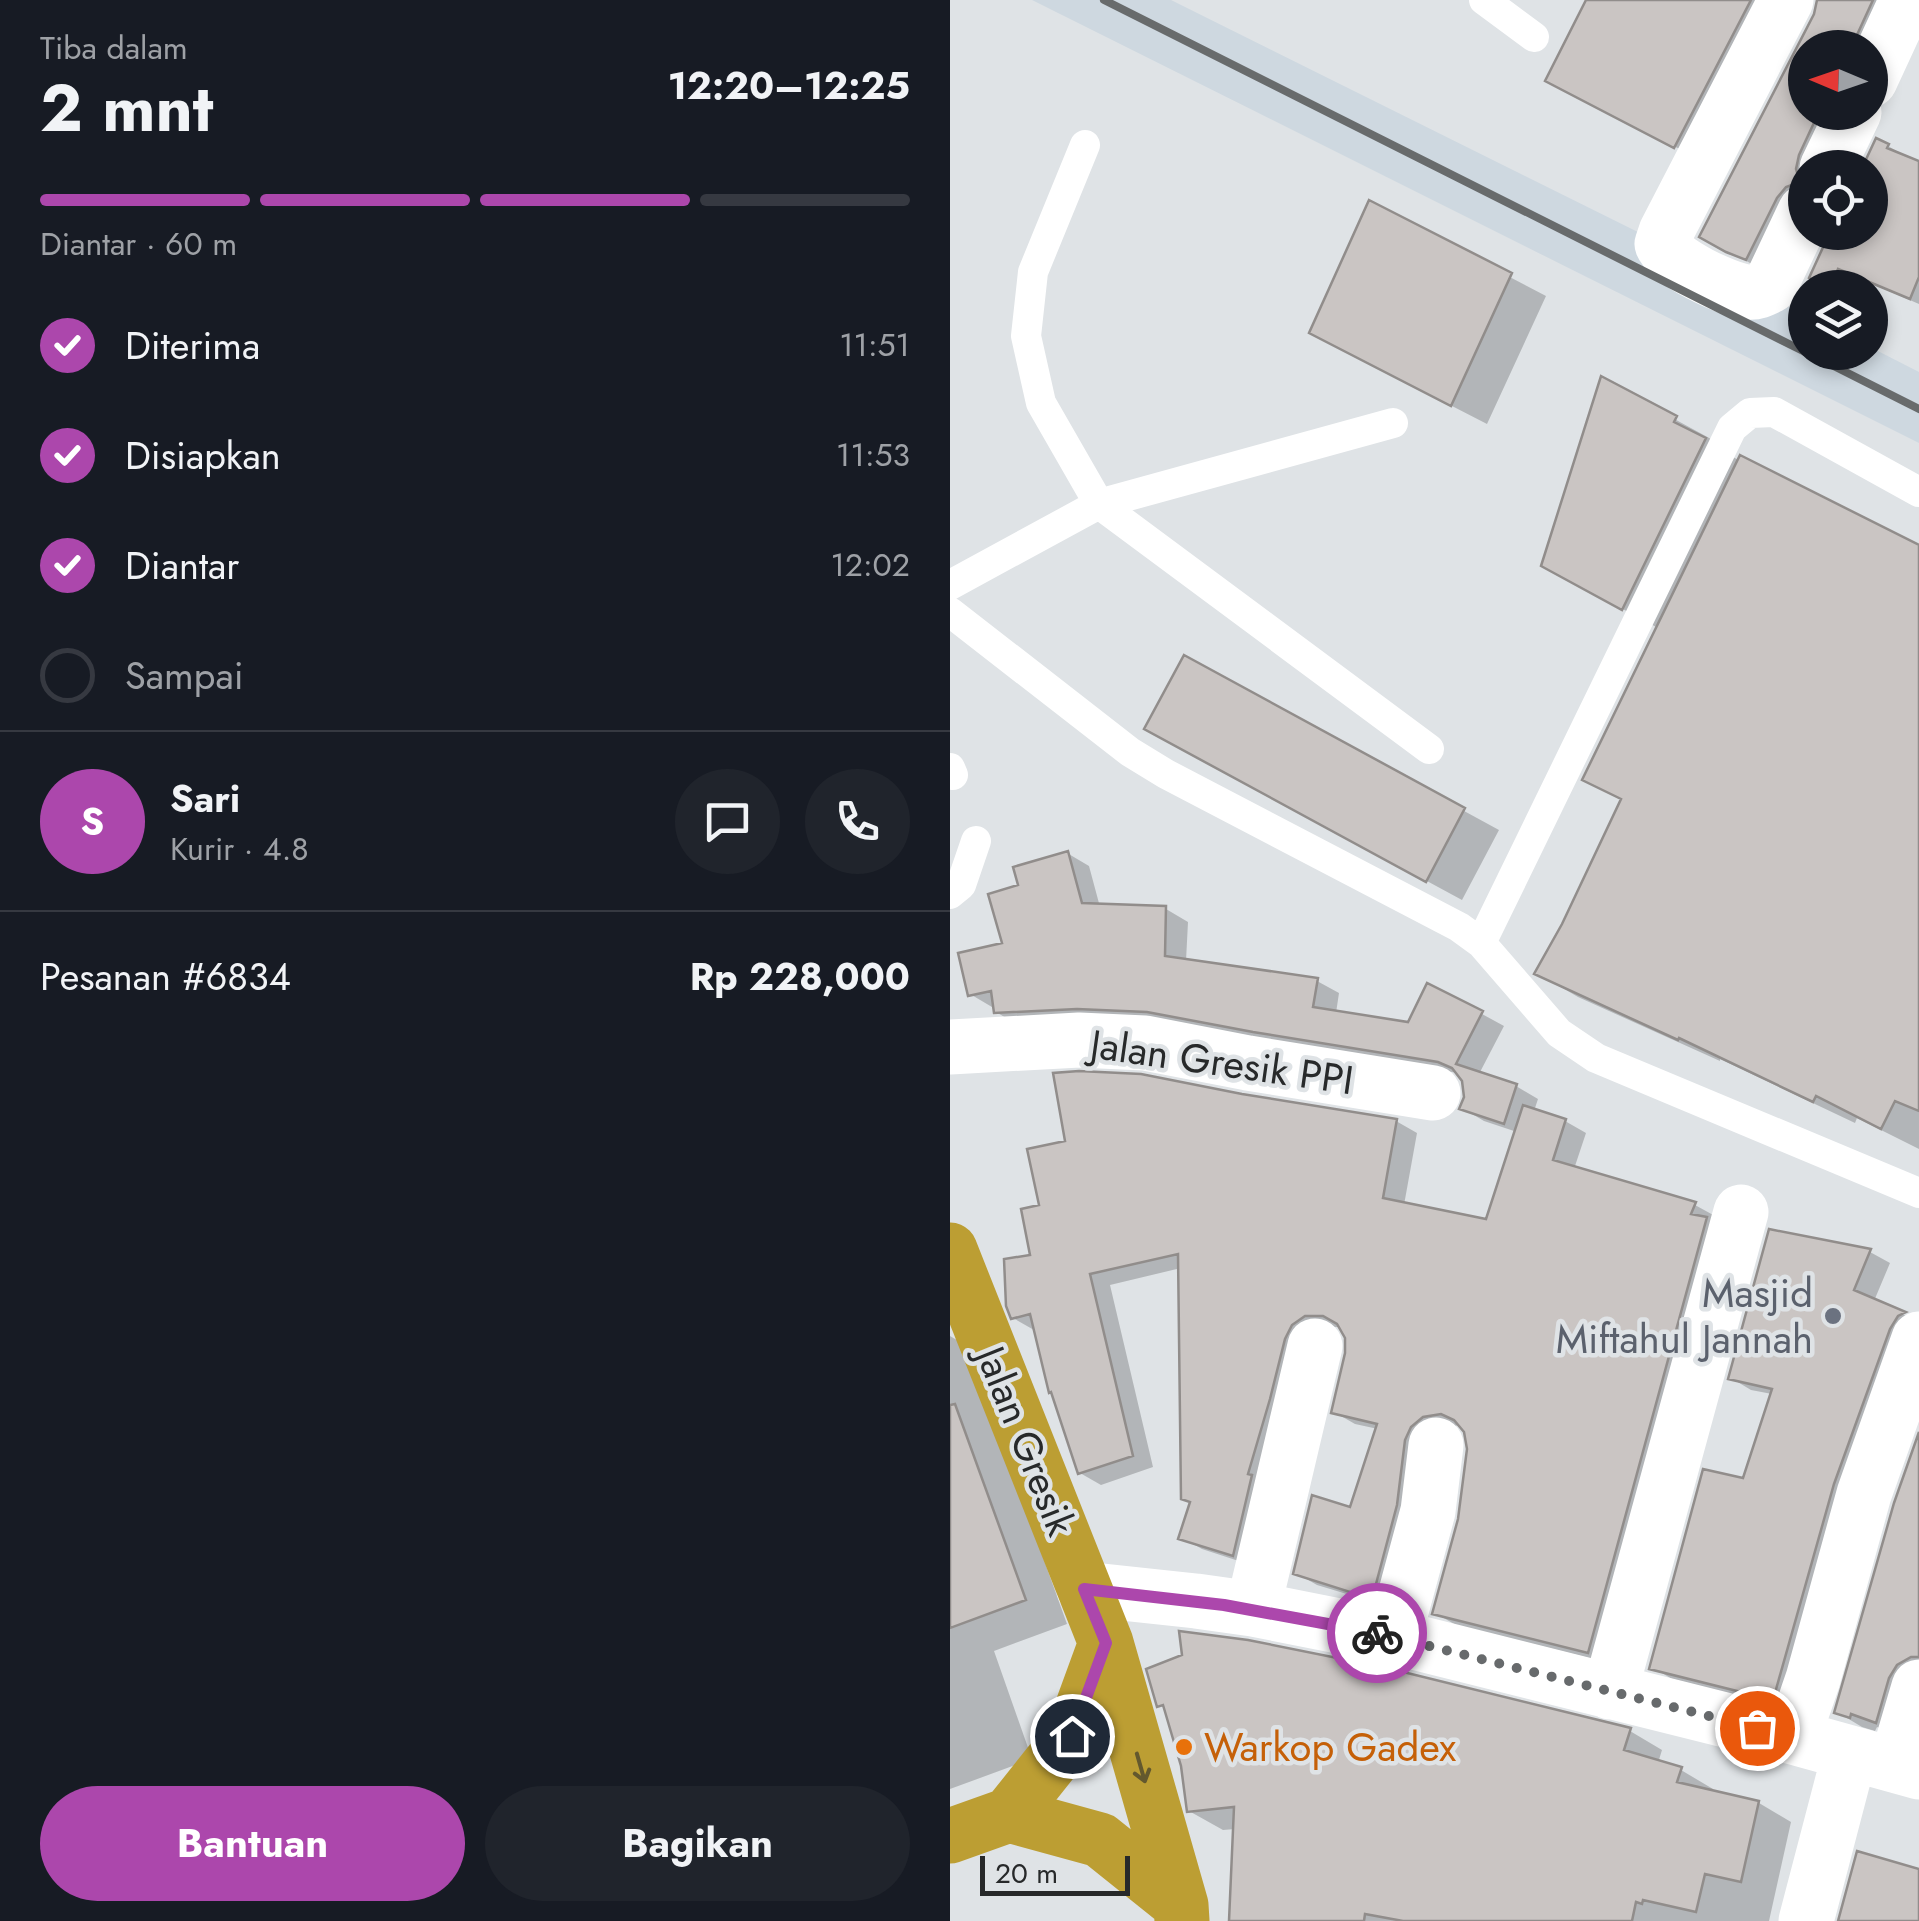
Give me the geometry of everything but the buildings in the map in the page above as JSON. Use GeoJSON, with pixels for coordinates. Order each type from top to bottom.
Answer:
{"type":"FeatureCollection","features":[{"type":"Feature","properties":{"kind":"highway","name":"Jalan Gresik"},"geometry":{"type":"LineString","coordinates":[[950,1250],[1106,1643],[1181,1913]]}},
{"type":"Feature","properties":{"kind":"highway"},"geometry":{"type":"LineString","coordinates":[[950,1836],[1009,1815],[1072,1736],[1106,1643]]}},
{"type":"Feature","properties":{"kind":"highway"},"geometry":{"type":"LineString","coordinates":[[1009,1815],[1100,1840],[1181,1913]]}},
{"type":"Feature","properties":{"kind":"street"},"geometry":{"type":"LineString","coordinates":[[1786,0],[1662,244],[1666,253],[1708,278],[1745,292],[1758,292],[1770,286],[1788,248]]}},
{"type":"Feature","properties":{"kind":"street"},"geometry":{"type":"LineString","coordinates":[[1888,41],[1907,0]]}},
{"type":"Feature","properties":{"kind":"street","name":"Jalan Gresik PPI"},"geometry":{"type":"LineString","coordinates":[[950,1048],[1079,1040],[1145,1043],[1433,1093]]}},
{"type":"Feature","properties":{"kind":"street"},"geometry":{"type":"LineString","coordinates":[[1610,1692],[1741,1212]]}},
{"type":"Feature","properties":{"kind":"street"},"geometry":{"type":"LineString","coordinates":[[1793,1737],[1864,1494],[1919,1339]]}},
{"type":"Feature","properties":{"kind":"street"},"geometry":{"type":"LineString","coordinates":[[1252,1609],[1315,1346]]}},
{"type":"Feature","properties":{"kind":"street"},"geometry":{"type":"LineString","coordinates":[[1394,1637],[1428,1511],[1436,1445]]}},
{"type":"Feature","properties":{"kind":"street"},"geometry":{"type":"LineString","coordinates":[[1084,1589],[1252,1609],[1394,1637],[1889,1763]]}},
{"type":"Feature","properties":{"kind":"street"},"geometry":{"type":"LineString","coordinates":[[1806,1921],[1889,1763],[1919,1687]]}},
{"type":"Feature","properties":{"kind":"lane"},"geometry":{"type":"LineString","coordinates":[[1484,0],[1534,37]]}},
{"type":"Feature","properties":{"kind":"lane"},"geometry":{"type":"LineString","coordinates":[[1085,144],[1033,272],[1026,336],[1041,403],[1099,504],[1429,749]]}},
{"type":"Feature","properties":{"kind":"lane"},"geometry":{"type":"LineString","coordinates":[[1482,943],[1732,428],[1750,413],[1774,412],[1919,492]]}},
{"type":"Feature","properties":{"kind":"lane"},"geometry":{"type":"LineString","coordinates":[[950,586],[1099,504],[1393,423]]}},
{"type":"Feature","properties":{"kind":"lane"},"geometry":{"type":"LineString","coordinates":[[950,612],[1130,752],[1459,926],[1482,943],[1559,1033],[1596,1058],[1919,1192]]}},
{"type":"Feature","properties":{"kind":"lane"},"geometry":{"type":"LineString","coordinates":[[950,894],[962,885],[976,841]]}},
{"type":"Feature","properties":{"kind":"shaded area"},"geometry":{"type":"Polygon","coordinates":[[[1032,0],[1171,0],[1788,307],[1788,370],[1888,370],[1888,356],[1919,372],[1919,443],[1032,0]]]}},
{"type":"Feature","properties":{"kind":"railway"},"geometry":{"type":"LineString","coordinates":[[1104,0],[1788,343]]}},
{"type":"Feature","properties":{"kind":"railway"},"geometry":{"type":"LineString","coordinates":[[1842,370],[1919,409]]}},
{"type":"Feature","properties":{"kind":"way so far"},"geometry":{"type":"LineString","coordinates":[[1377,1633],[1757,1728]]}},
{"type":"Feature","properties":{"kind":"place","name":"Masjid Miftahul Jannah"},"geometry":{"type":"Point","coordinates":[1833,1316]}},
{"type":"Feature","properties":{"kind":"place","name":"Warkop Gadex"},"geometry":{"type":"Point","coordinates":[1184,1747]}},
{"type":"Feature","properties":{"kind":"route"},"geometry":{"type":"LineString","coordinates":[[1072,1736],[1106,1643],[1084,1589],[1252,1609],[1377,1633]]}}]}
